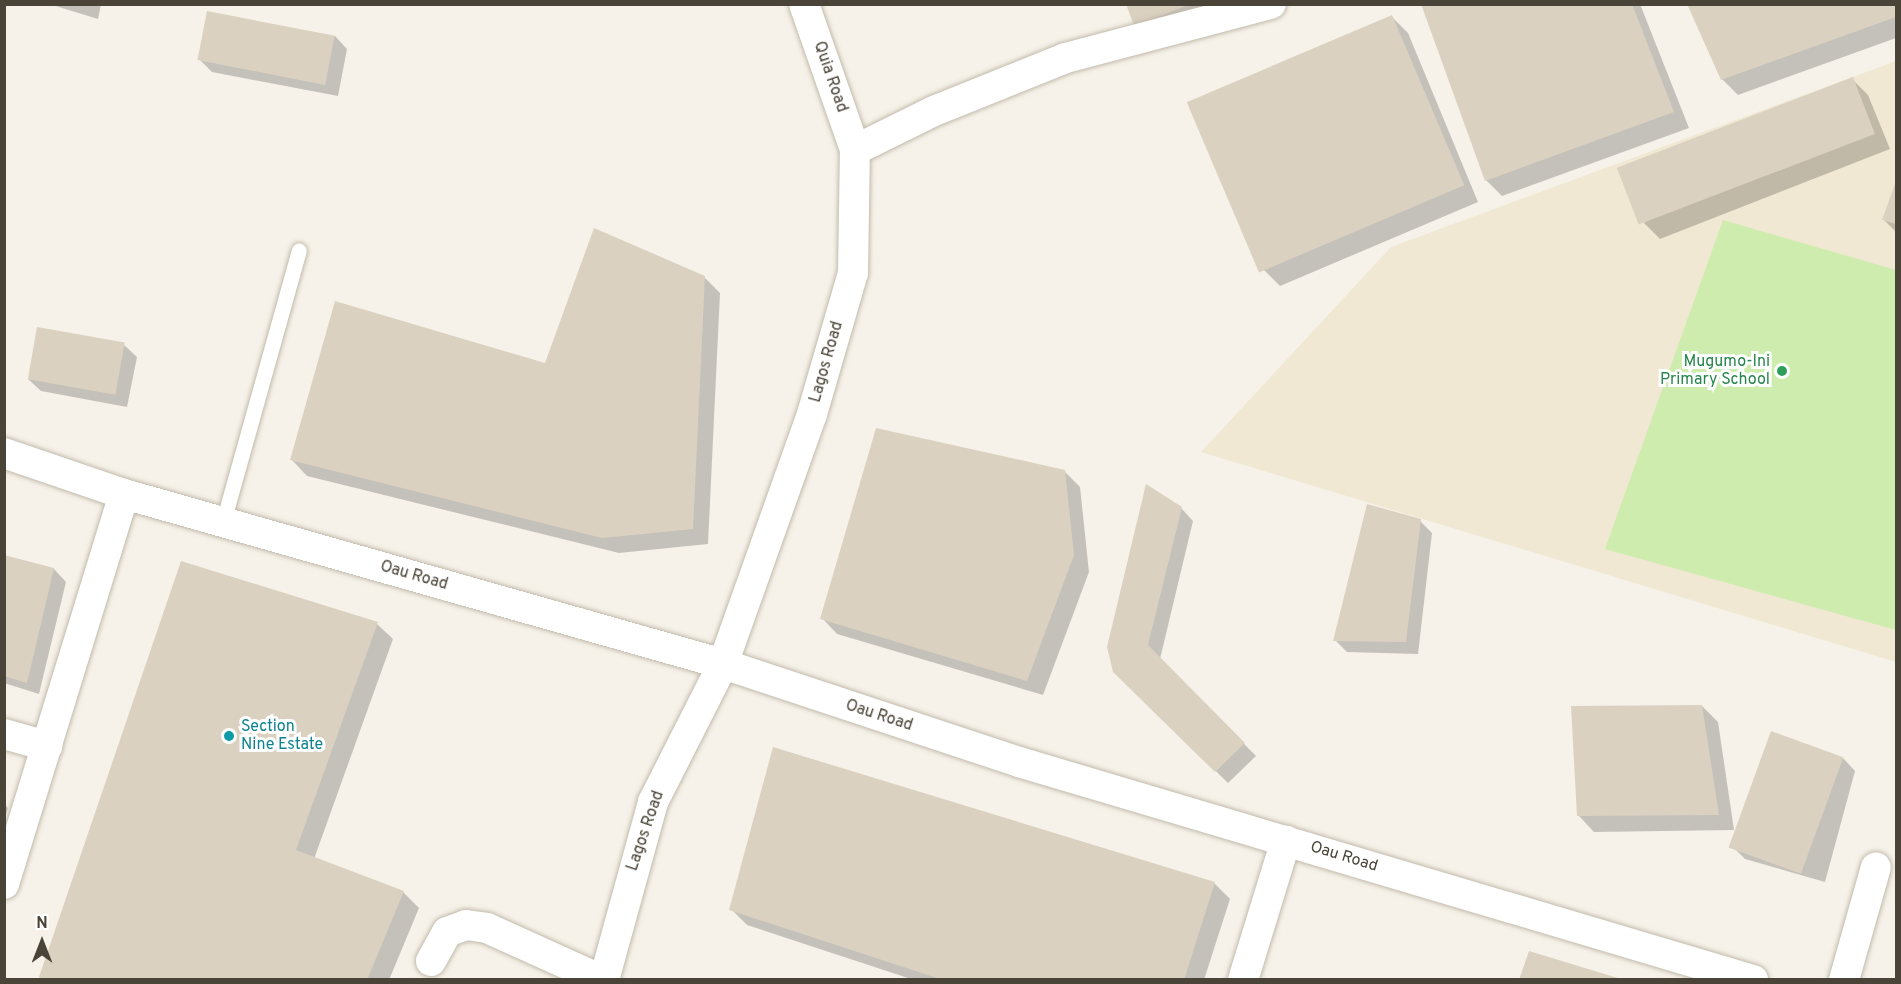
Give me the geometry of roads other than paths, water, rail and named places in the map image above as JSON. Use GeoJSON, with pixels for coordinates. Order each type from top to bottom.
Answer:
{"type":"FeatureCollection","features":[{"type":"Feature","properties":{"kind":"street","name":"Quia Road"},"geometry":{"type":"LineString","coordinates":[[804,4],[855,150]]}},
{"type":"Feature","properties":{"kind":"street"},"geometry":{"type":"LineString","coordinates":[[855,150],[934,111],[1066,58],[1271,4]]}},
{"type":"Feature","properties":{"kind":"street","name":"Lagos Road"},"geometry":{"type":"LineString","coordinates":[[603,980],[653,802],[723,664],[812,414],[854,273],[855,150]]}},
{"type":"Feature","properties":{"kind":"street","name":"Oau Road"},"geometry":{"type":"LineString","coordinates":[[4,453],[124,494],[723,664],[1019,762],[1753,980]]}},
{"type":"Feature","properties":{"kind":"street"},"geometry":{"type":"LineString","coordinates":[[4,884],[124,494]]}},
{"type":"Feature","properties":{"kind":"street"},"geometry":{"type":"LineString","coordinates":[[4,735],[47,746]]}},
{"type":"Feature","properties":{"kind":"street"},"geometry":{"type":"LineString","coordinates":[[1243,980],[1286,840]]}},
{"type":"Feature","properties":{"kind":"street"},"geometry":{"type":"LineString","coordinates":[[1844,980],[1876,867]]}},
{"type":"Feature","properties":{"kind":"street"},"geometry":{"type":"LineString","coordinates":[[431,961],[447,932],[466,925],[487,928],[603,980]]}},
{"type":"Feature","properties":{"kind":"lane"},"geometry":{"type":"LineString","coordinates":[[223,522],[299,250]]}},
{"type":"Feature","properties":{"kind":"place","name":"Mugumo-Ini Primary School"},"geometry":{"type":"Point","coordinates":[1782,371]}},
{"type":"Feature","properties":{"kind":"place","name":"Section Nine Estate"},"geometry":{"type":"Point","coordinates":[229,736]}}]}
